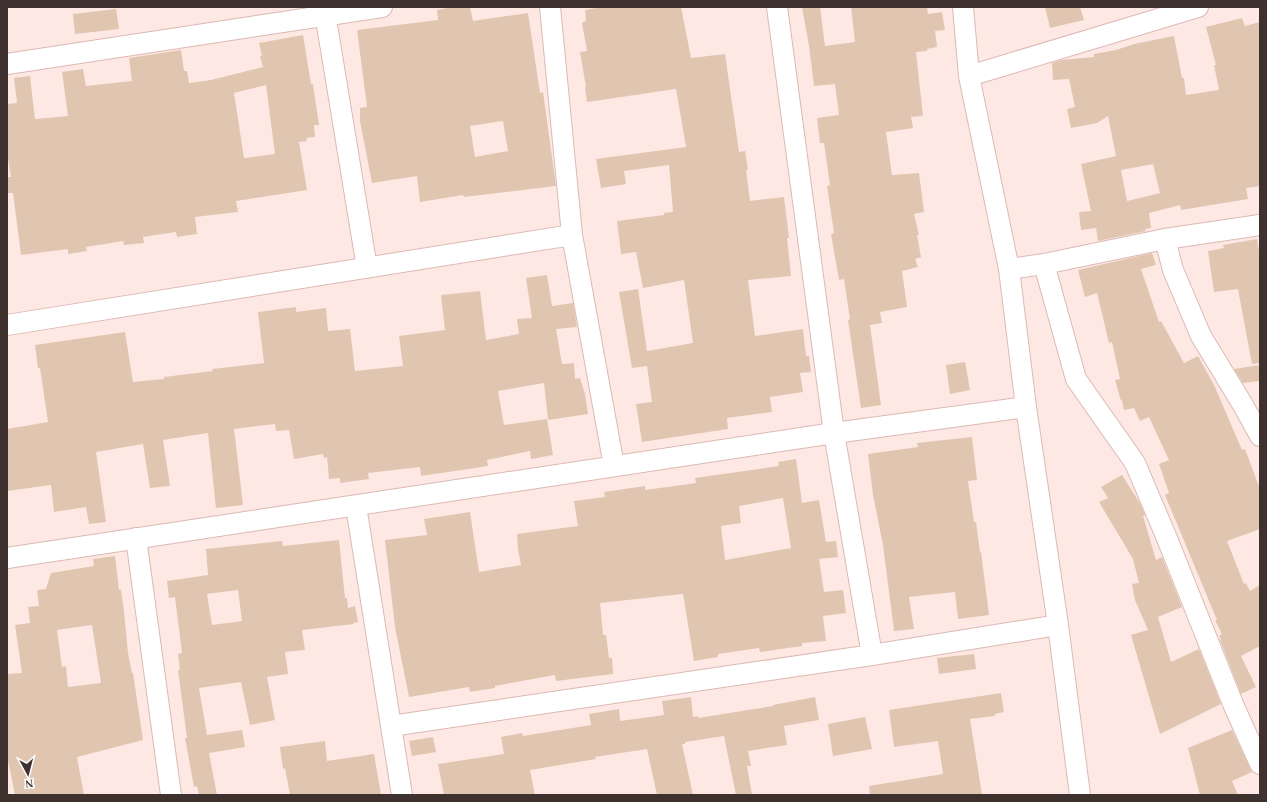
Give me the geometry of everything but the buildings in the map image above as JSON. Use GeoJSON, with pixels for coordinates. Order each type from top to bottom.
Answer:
{"type":"FeatureCollection","features":[{"type":"Feature","properties":{"kind":"street"},"geometry":{"type":"LineString","coordinates":[[7,64],[325,11],[382,7]]}},
{"type":"Feature","properties":{"kind":"street"},"geometry":{"type":"LineString","coordinates":[[550,7],[572,235],[614,466]]}},
{"type":"Feature","properties":{"kind":"street"},"geometry":{"type":"LineString","coordinates":[[777,7],[834,433],[872,655]]}},
{"type":"Feature","properties":{"kind":"street"},"geometry":{"type":"LineString","coordinates":[[963,7],[969,76],[1009,269],[1026,407],[1058,625],[1080,795]]}},
{"type":"Feature","properties":{"kind":"street"},"geometry":{"type":"LineString","coordinates":[[969,76],[1198,7]]}},
{"type":"Feature","properties":{"kind":"street"},"geometry":{"type":"LineString","coordinates":[[325,11],[367,268]]}},
{"type":"Feature","properties":{"kind":"street"},"geometry":{"type":"LineString","coordinates":[[1009,269],[1044,264],[1165,239],[1260,225]]}},
{"type":"Feature","properties":{"kind":"street"},"geometry":{"type":"LineString","coordinates":[[7,325],[572,235]]}},
{"type":"Feature","properties":{"kind":"street"},"geometry":{"type":"LineString","coordinates":[[1165,239],[1173,270],[1201,336],[1260,436]]}},
{"type":"Feature","properties":{"kind":"street"},"geometry":{"type":"LineString","coordinates":[[1044,264],[1076,378],[1135,463],[1166,536],[1233,704],[1260,764]]}},
{"type":"Feature","properties":{"kind":"street"},"geometry":{"type":"LineString","coordinates":[[7,558],[834,433],[1026,407]]}},
{"type":"Feature","properties":{"kind":"street"},"geometry":{"type":"LineString","coordinates":[[356,506],[402,795]]}},
{"type":"Feature","properties":{"kind":"street"},"geometry":{"type":"LineString","coordinates":[[136,538],[171,795]]}},
{"type":"Feature","properties":{"kind":"street"},"geometry":{"type":"LineString","coordinates":[[391,726],[872,655],[1058,625]]}}]}
